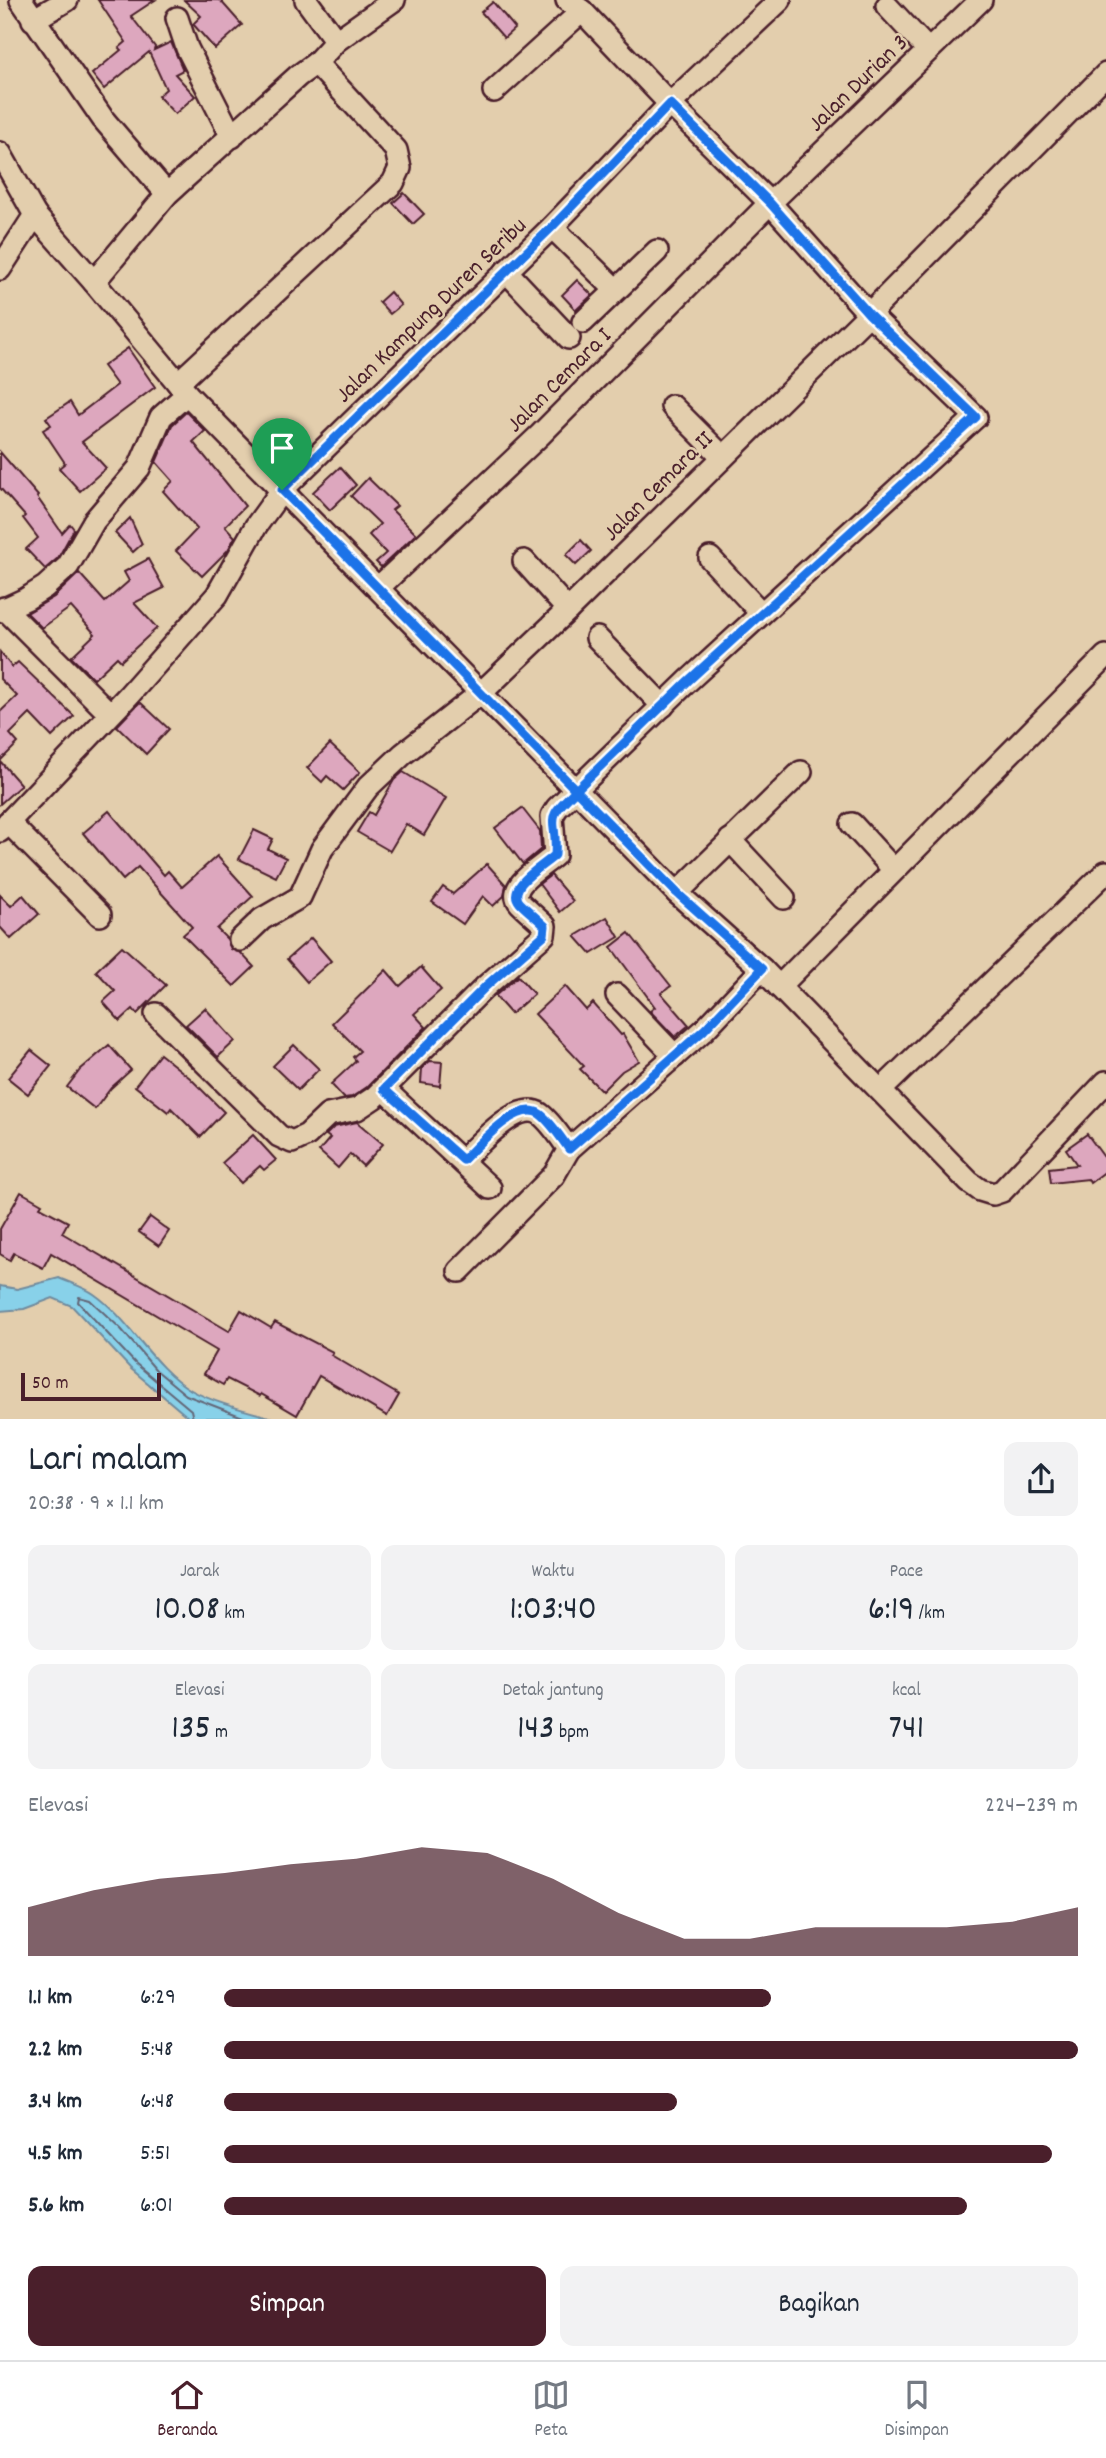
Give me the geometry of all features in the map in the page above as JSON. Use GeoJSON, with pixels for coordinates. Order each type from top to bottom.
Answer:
{"type":"FeatureCollection","features":[{"type":"Feature","properties":{"kind":"street"},"geometry":{"type":"LineString","coordinates":[[21,0],[103,119],[167,194]]}},
{"type":"Feature","properties":{"kind":"street"},"geometry":{"type":"LineString","coordinates":[[33,20],[66,0]]}},
{"type":"Feature","properties":{"kind":"street"},"geometry":{"type":"LineString","coordinates":[[306,0],[336,41]]}},
{"type":"Feature","properties":{"kind":"street"},"geometry":{"type":"LineString","coordinates":[[94,282],[167,194],[298,76],[316,64],[336,41],[394,0]]}},
{"type":"Feature","properties":{"kind":"street","name":"Jalan Kampung Duren Seribu"},"geometry":{"type":"LineString","coordinates":[[4,826],[128,696],[217,595],[256,526],[282,490],[552,227],[670,104],[779,0]]}},
{"type":"Feature","properties":{"kind":"street","name":"Jalan Durian 3"},"geometry":{"type":"LineString","coordinates":[[770,203],[981,0]]}},
{"type":"Feature","properties":{"kind":"street"},"geometry":{"type":"LineString","coordinates":[[156,1014],[279,1136],[292,1142],[307,1135],[328,1115],[357,1109],[384,1089],[486,986],[544,935],[545,926],[520,902],[516,890],[520,883],[555,855],[552,816],[557,808],[761,613],[976,417],[869,314],[770,203],[575,6],[494,91]]}},
{"type":"Feature","properties":{"kind":"street"},"geometry":{"type":"LineString","coordinates":[[887,6],[928,50]]}},
{"type":"Feature","properties":{"kind":"street"},"geometry":{"type":"LineString","coordinates":[[177,18],[187,48],[232,137]]}},
{"type":"Feature","properties":{"kind":"street"},"geometry":{"type":"LineString","coordinates":[[109,713],[2,610],[45,587],[68,566],[94,521],[139,468],[161,417],[182,388],[393,183],[400,168],[396,149],[316,64]]}},
{"type":"Feature","properties":{"kind":"street","name":"Jalan Cemara II"},"geometry":{"type":"LineString","coordinates":[[240,940],[262,919],[300,897],[323,849],[368,787],[403,754],[482,692],[568,610],[869,314],[1106,74]]}},
{"type":"Feature","properties":{"kind":"street"},"geometry":{"type":"LineString","coordinates":[[0,153],[35,215],[182,388],[677,893],[762,969],[861,1074],[881,1090],[969,1182],[980,1190],[993,1194],[1002,1191],[1106,1082]]}},
{"type":"Feature","properties":{"kind":"street","name":"Jalan Cemara I"},"geometry":{"type":"LineString","coordinates":[[379,588],[540,435],[770,203]]}},
{"type":"Feature","properties":{"kind":"street"},"geometry":{"type":"LineString","coordinates":[[0,269],[35,215]]}},
{"type":"Feature","properties":{"kind":"street"},"geometry":{"type":"LineString","coordinates":[[552,227],[615,290]]}},
{"type":"Feature","properties":{"kind":"street"},"geometry":{"type":"LineString","coordinates":[[506,271],[576,330],[657,251]]}},
{"type":"Feature","properties":{"kind":"street"},"geometry":{"type":"LineString","coordinates":[[672,405],[723,457]]}},
{"type":"Feature","properties":{"kind":"street"},"geometry":{"type":"LineString","coordinates":[[710,558],[761,613]]}},
{"type":"Feature","properties":{"kind":"street"},"geometry":{"type":"LineString","coordinates":[[524,561],[568,610]]}},
{"type":"Feature","properties":{"kind":"street"},"geometry":{"type":"LineString","coordinates":[[597,638],[663,706]]}},
{"type":"Feature","properties":{"kind":"street"},"geometry":{"type":"LineString","coordinates":[[779,987],[1106,656]]}},
{"type":"Feature","properties":{"kind":"street"},"geometry":{"type":"LineString","coordinates":[[677,893],[801,772]]}},
{"type":"Feature","properties":{"kind":"street"},"geometry":{"type":"LineString","coordinates":[[852,824],[894,870]]}},
{"type":"Feature","properties":{"kind":"street"},"geometry":{"type":"LineString","coordinates":[[4,826],[100,915]]}},
{"type":"Feature","properties":{"kind":"street"},"geometry":{"type":"LineString","coordinates":[[730,840],[784,898]]}},
{"type":"Feature","properties":{"kind":"street"},"geometry":{"type":"LineString","coordinates":[[881,1090],[1106,872]]}},
{"type":"Feature","properties":{"kind":"street"},"geometry":{"type":"LineString","coordinates":[[458,1271],[554,1175],[569,1149],[714,1021],[762,969]]}},
{"type":"Feature","properties":{"kind":"street"},"geometry":{"type":"LineString","coordinates":[[617,995],[675,1056]]}},
{"type":"Feature","properties":{"kind":"street"},"geometry":{"type":"LineString","coordinates":[[384,1089],[490,1188]]}},
{"type":"Feature","properties":{"kind":"street"},"geometry":{"type":"LineString","coordinates":[[463,1160],[505,1121],[517,1112],[528,1110],[539,1114],[569,1149]]}},
{"type":"Feature","properties":{"kind":"water"},"geometry":{"type":"Polygon","coordinates":[[[59,1278],[90,1292],[107,1305],[165,1369],[191,1390],[220,1403],[273,1418],[189,1418],[130,1368],[72,1306],[53,1298],[24,1309],[0,1311],[0,1286],[17,1289],[59,1278]]]}},
{"type":"Feature","properties":{"kind":"building"},"geometry":{"type":"Polygon","coordinates":[[[98,0],[155,0],[131,16],[155,47],[154,50],[171,42],[183,70],[175,74],[195,96],[175,114],[158,96],[166,89],[149,52],[104,89],[92,74],[121,50],[119,48],[126,42],[98,0]]]}},
{"type":"Feature","properties":{"kind":"building"},"geometry":{"type":"Polygon","coordinates":[[[184,0],[220,0],[242,25],[215,49],[193,24],[201,16],[184,0]]]}},
{"type":"Feature","properties":{"kind":"building"},"geometry":{"type":"Polygon","coordinates":[[[493,2],[515,28],[504,38],[481,12],[493,2]]]}},
{"type":"Feature","properties":{"kind":"building"},"geometry":{"type":"Polygon","coordinates":[[[404,193],[424,214],[413,224],[393,203],[404,193]]]}},
{"type":"Feature","properties":{"kind":"building"},"geometry":{"type":"Polygon","coordinates":[[[577,280],[592,295],[576,310],[562,295],[577,280]]]}},
{"type":"Feature","properties":{"kind":"building"},"geometry":{"type":"Polygon","coordinates":[[[390,292],[401,305],[390,314],[379,302],[390,292]]]}},
{"type":"Feature","properties":{"kind":"building"},"geometry":{"type":"Polygon","coordinates":[[[128,348],[155,387],[82,442],[106,468],[80,491],[59,468],[65,463],[43,430],[51,425],[46,418],[70,402],[78,415],[117,385],[103,366],[128,348]]]}},
{"type":"Feature","properties":{"kind":"building"},"geometry":{"type":"Polygon","coordinates":[[[186,412],[205,431],[193,442],[245,506],[225,526],[235,537],[228,550],[202,576],[176,551],[197,529],[163,491],[173,481],[156,462],[172,425],[186,412]]]}},
{"type":"Feature","properties":{"kind":"building"},"geometry":{"type":"Polygon","coordinates":[[[0,452],[38,496],[62,533],[70,524],[74,529],[58,558],[45,569],[26,549],[38,538],[23,518],[25,516],[0,488],[0,452]]]}},
{"type":"Feature","properties":{"kind":"building"},"geometry":{"type":"Polygon","coordinates":[[[340,467],[356,485],[330,510],[313,492],[340,467]]]}},
{"type":"Feature","properties":{"kind":"building"},"geometry":{"type":"Polygon","coordinates":[[[368,478],[397,506],[392,510],[416,534],[381,567],[376,562],[386,553],[369,535],[380,524],[351,496],[368,478]]]}},
{"type":"Feature","properties":{"kind":"building"},"geometry":{"type":"Polygon","coordinates":[[[130,518],[142,544],[133,552],[115,533],[130,518]]]}},
{"type":"Feature","properties":{"kind":"building"},"geometry":{"type":"Polygon","coordinates":[[[581,540],[591,551],[576,565],[566,555],[581,540]]]}},
{"type":"Feature","properties":{"kind":"building"},"geometry":{"type":"Polygon","coordinates":[[[148,559],[164,588],[134,603],[157,628],[121,661],[117,657],[94,679],[71,657],[95,634],[71,607],[42,628],[27,613],[54,597],[79,573],[105,602],[129,581],[124,572],[148,559]]]}},
{"type":"Feature","properties":{"kind":"building"},"geometry":{"type":"Polygon","coordinates":[[[0,652],[12,667],[18,662],[74,716],[52,737],[30,714],[10,734],[18,743],[0,761],[0,712],[17,696],[0,679],[0,652]]]}},
{"type":"Feature","properties":{"kind":"building"},"geometry":{"type":"Polygon","coordinates":[[[140,702],[169,729],[146,754],[117,726],[140,702]]]}},
{"type":"Feature","properties":{"kind":"building"},"geometry":{"type":"Polygon","coordinates":[[[330,744],[360,772],[343,790],[327,776],[322,782],[307,768],[330,744]]]}},
{"type":"Feature","properties":{"kind":"building"},"geometry":{"type":"Polygon","coordinates":[[[0,761],[21,785],[0,804],[0,761]]]}},
{"type":"Feature","properties":{"kind":"building"},"geometry":{"type":"Polygon","coordinates":[[[403,772],[446,798],[424,835],[406,824],[390,851],[357,832],[369,812],[374,815],[394,780],[403,772]]]}},
{"type":"Feature","properties":{"kind":"building"},"geometry":{"type":"Polygon","coordinates":[[[522,808],[540,831],[541,849],[523,864],[495,828],[522,808]]]}},
{"type":"Feature","properties":{"kind":"building"},"geometry":{"type":"Polygon","coordinates":[[[109,811],[164,875],[168,871],[182,887],[217,856],[253,896],[217,929],[227,939],[231,949],[241,953],[254,967],[234,986],[183,935],[192,927],[138,867],[123,880],[83,833],[109,811]]]}},
{"type":"Feature","properties":{"kind":"building"},"geometry":{"type":"Polygon","coordinates":[[[254,830],[273,839],[268,849],[286,858],[276,877],[239,859],[254,830]]]}},
{"type":"Feature","properties":{"kind":"building"},"geometry":{"type":"Polygon","coordinates":[[[487,864],[506,885],[504,896],[493,906],[483,896],[463,924],[432,902],[443,887],[453,894],[487,864]]]}},
{"type":"Feature","properties":{"kind":"building"},"geometry":{"type":"Polygon","coordinates":[[[551,875],[573,901],[560,912],[539,884],[551,875]]]}},
{"type":"Feature","properties":{"kind":"building"},"geometry":{"type":"Polygon","coordinates":[[[0,895],[11,906],[23,895],[39,914],[11,939],[0,927],[0,895]]]}},
{"type":"Feature","properties":{"kind":"building"},"geometry":{"type":"Polygon","coordinates":[[[607,917],[619,937],[591,954],[575,936],[607,917]]]}},
{"type":"Feature","properties":{"kind":"building"},"geometry":{"type":"Polygon","coordinates":[[[629,933],[671,986],[661,993],[689,1025],[675,1037],[650,1011],[655,1007],[611,947],[629,933]]]}},
{"type":"Feature","properties":{"kind":"building"},"geometry":{"type":"Polygon","coordinates":[[[311,938],[331,961],[307,982],[287,959],[311,938]]]}},
{"type":"Feature","properties":{"kind":"building"},"geometry":{"type":"Polygon","coordinates":[[[122,946],[166,985],[137,1014],[133,1009],[120,1021],[103,1002],[115,991],[96,971],[122,946]]]}},
{"type":"Feature","properties":{"kind":"building"},"geometry":{"type":"Polygon","coordinates":[[[421,967],[441,990],[414,1014],[426,1027],[367,1087],[352,1097],[344,1098],[331,1084],[356,1061],[353,1057],[360,1051],[332,1023],[386,970],[400,986],[421,967]]]}},
{"type":"Feature","properties":{"kind":"building"},"geometry":{"type":"Polygon","coordinates":[[[518,976],[534,994],[511,1014],[495,996],[518,976]]]}},
{"type":"Feature","properties":{"kind":"building"},"geometry":{"type":"Polygon","coordinates":[[[565,986],[586,1010],[593,1003],[621,1035],[623,1034],[639,1061],[622,1071],[602,1091],[580,1069],[584,1066],[535,1014],[565,986]]]}},
{"type":"Feature","properties":{"kind":"building"},"geometry":{"type":"Polygon","coordinates":[[[205,1008],[235,1041],[218,1057],[186,1025],[205,1008]]]}},
{"type":"Feature","properties":{"kind":"building"},"geometry":{"type":"Polygon","coordinates":[[[109,1045],[131,1070],[111,1088],[95,1109],[67,1087],[80,1070],[109,1045]]]}},
{"type":"Feature","properties":{"kind":"building"},"geometry":{"type":"Polygon","coordinates":[[[294,1045],[319,1069],[298,1090],[273,1066],[294,1045]]]}},
{"type":"Feature","properties":{"kind":"building"},"geometry":{"type":"Polygon","coordinates":[[[31,1050],[51,1066],[28,1094],[8,1078],[31,1050]]]}},
{"type":"Feature","properties":{"kind":"building"},"geometry":{"type":"Polygon","coordinates":[[[160,1054],[190,1078],[224,1112],[200,1137],[171,1108],[168,1112],[135,1086],[160,1054]]]}},
{"type":"Feature","properties":{"kind":"building"},"geometry":{"type":"Polygon","coordinates":[[[430,1061],[442,1062],[440,1086],[421,1083],[422,1068],[430,1061]]]}},
{"type":"Feature","properties":{"kind":"building"},"geometry":{"type":"Polygon","coordinates":[[[357,1122],[383,1144],[363,1166],[350,1154],[338,1168],[319,1151],[330,1138],[326,1135],[334,1127],[357,1122]]]}},
{"type":"Feature","properties":{"kind":"building"},"geometry":{"type":"Polygon","coordinates":[[[1087,1134],[1106,1160],[1106,1171],[1090,1183],[1088,1179],[1051,1183],[1049,1168],[1077,1165],[1066,1149],[1087,1134]]]}},
{"type":"Feature","properties":{"kind":"building"},"geometry":{"type":"Polygon","coordinates":[[[253,1135],[276,1160],[264,1170],[260,1166],[241,1183],[222,1163],[253,1135]]]}},
{"type":"Feature","properties":{"kind":"building"},"geometry":{"type":"Polygon","coordinates":[[[21,1192],[42,1204],[40,1207],[68,1222],[62,1233],[229,1331],[241,1310],[271,1328],[275,1322],[333,1352],[331,1355],[399,1395],[387,1416],[319,1376],[297,1415],[261,1394],[260,1396],[227,1379],[223,1385],[204,1374],[217,1351],[51,1253],[43,1268],[14,1253],[10,1260],[0,1254],[0,1229],[21,1192]]]}},
{"type":"Feature","properties":{"kind":"building"},"geometry":{"type":"Polygon","coordinates":[[[150,1217],[169,1231],[159,1246],[139,1232],[150,1217]]]}},
{"type":"Feature","properties":{"kind":"route"},"geometry":{"type":"LineString","coordinates":[[282,490],[552,227],[670,104],[770,203],[869,314],[976,417],[688,681],[576,790],[677,893],[762,969],[704,1030],[569,1149],[539,1114],[528,1110],[517,1112],[505,1121],[463,1160],[384,1089],[486,986],[544,935],[545,926],[520,902],[516,890],[520,883],[555,855],[552,816],[576,790],[282,490]]}}]}
